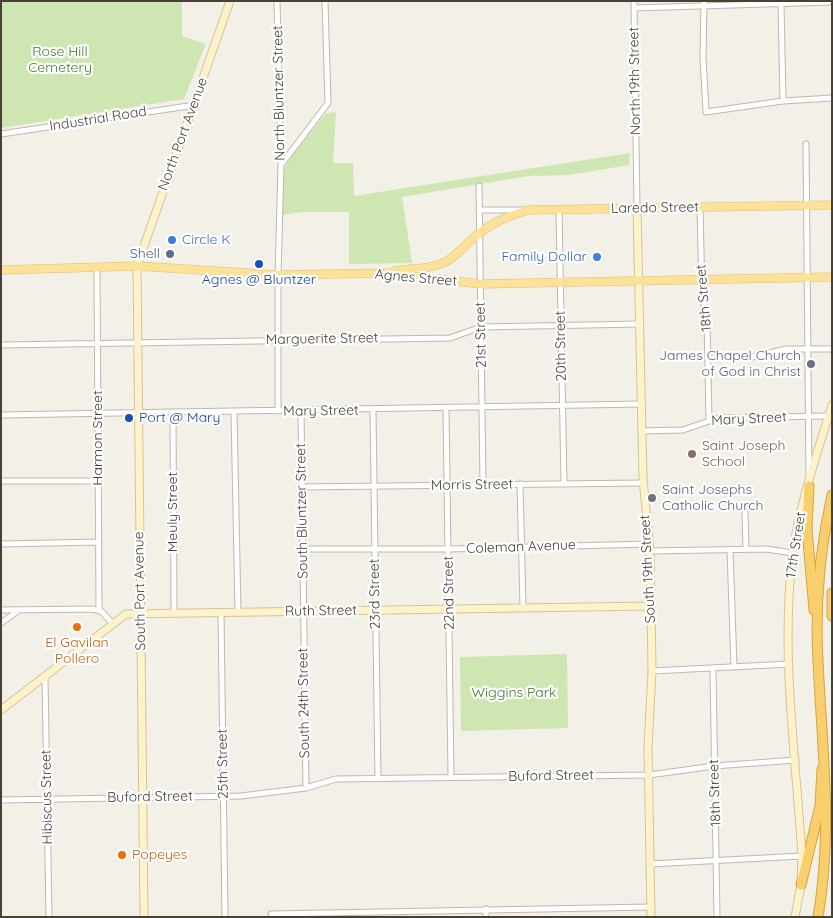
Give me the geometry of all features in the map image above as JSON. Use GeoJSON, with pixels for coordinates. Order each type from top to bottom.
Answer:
{"type":"FeatureCollection","features":[{"type":"Feature","properties":{"kind":"highway"},"geometry":{"type":"LineString","coordinates":[[809,486],[806,529],[817,633],[831,819],[828,865],[818,917]]}},
{"type":"Feature","properties":{"kind":"highway"},"geometry":{"type":"LineString","coordinates":[[817,633],[821,561],[832,495]]}},
{"type":"Feature","properties":{"kind":"highway"},"geometry":{"type":"LineString","coordinates":[[832,593],[832,616]]}},
{"type":"Feature","properties":{"kind":"highway"},"geometry":{"type":"LineString","coordinates":[[801,884],[820,806],[824,739]]}},
{"type":"Feature","properties":{"kind":"main road","name":"North Port Avenue"},"geometry":{"type":"LineString","coordinates":[[137,266],[230,1]]}},
{"type":"Feature","properties":{"kind":"main road","name":"Laredo Street"},"geometry":{"type":"LineString","coordinates":[[528,210],[832,205]]}},
{"type":"Feature","properties":{"kind":"main road","name":"South 19th Street"},"geometry":{"type":"LineString","coordinates":[[638,208],[641,431],[643,482],[650,547],[652,671],[649,775],[651,917]]}},
{"type":"Feature","properties":{"kind":"main road"},"geometry":{"type":"LineString","coordinates":[[387,273],[430,267],[444,263],[457,255],[479,234],[500,219],[528,210]]}},
{"type":"Feature","properties":{"kind":"main road","name":"Agnes Street"},"geometry":{"type":"LineString","coordinates":[[1,270],[137,266],[278,275],[387,273],[480,284],[832,277]]}},
{"type":"Feature","properties":{"kind":"main road","name":"South Port Avenue"},"geometry":{"type":"LineString","coordinates":[[137,266],[144,917]]}},
{"type":"Feature","properties":{"kind":"main road"},"geometry":{"type":"LineString","coordinates":[[809,486],[832,405]]}},
{"type":"Feature","properties":{"kind":"main road","name":"17th Street"},"geometry":{"type":"LineString","coordinates":[[795,917],[801,884],[802,856],[789,664],[789,596],[798,518],[809,486]]}},
{"type":"Feature","properties":{"kind":"main road","name":"Ruth Street"},"geometry":{"type":"LineString","coordinates":[[1,710],[126,614],[651,606]]}},
{"type":"Feature","properties":{"kind":"street","name":"North Bluntzer Street"},"geometry":{"type":"LineString","coordinates":[[277,1],[281,165],[278,275]]}},
{"type":"Feature","properties":{"kind":"street"},"geometry":{"type":"LineString","coordinates":[[281,165],[328,103],[325,1]]}},
{"type":"Feature","properties":{"kind":"street","name":"North 19th Street"},"geometry":{"type":"LineString","coordinates":[[634,1],[637,162]]}},
{"type":"Feature","properties":{"kind":"street"},"geometry":{"type":"LineString","coordinates":[[781,2],[783,101]]}},
{"type":"Feature","properties":{"kind":"street"},"geometry":{"type":"LineString","coordinates":[[634,8],[662,4],[832,2]]}},
{"type":"Feature","properties":{"kind":"street"},"geometry":{"type":"LineString","coordinates":[[704,3],[706,112],[783,101],[832,98]]}},
{"type":"Feature","properties":{"kind":"street","name":"Industrial Road"},"geometry":{"type":"LineString","coordinates":[[1,134],[195,104]]}},
{"type":"Feature","properties":{"kind":"street","name":"17th Street"},"geometry":{"type":"LineString","coordinates":[[806,144],[809,486]]}},
{"type":"Feature","properties":{"kind":"street","name":"South 19th Street"},"geometry":{"type":"LineString","coordinates":[[637,162],[638,208]]}},
{"type":"Feature","properties":{"kind":"street","name":"21st Street"},"geometry":{"type":"LineString","coordinates":[[479,186],[483,485]]}},
{"type":"Feature","properties":{"kind":"street","name":"18th Street"},"geometry":{"type":"LineString","coordinates":[[700,207],[702,300],[707,320],[709,420]]}},
{"type":"Feature","properties":{"kind":"street","name":"20th Street"},"geometry":{"type":"LineString","coordinates":[[559,209],[564,484]]}},
{"type":"Feature","properties":{"kind":"street","name":"Laredo Street"},"geometry":{"type":"LineString","coordinates":[[479,210],[528,210]]}},
{"type":"Feature","properties":{"kind":"street","name":"Harmon Street"},"geometry":{"type":"LineString","coordinates":[[97,267],[99,610]]}},
{"type":"Feature","properties":{"kind":"street"},"geometry":{"type":"LineString","coordinates":[[278,275],[278,411]]}},
{"type":"Feature","properties":{"kind":"street","name":"Marguerite Street"},"geometry":{"type":"LineString","coordinates":[[1,345],[450,338],[481,327],[640,324]]}},
{"type":"Feature","properties":{"kind":"street"},"geometry":{"type":"LineString","coordinates":[[708,358],[752,357],[786,349],[832,349]]}},
{"type":"Feature","properties":{"kind":"street","name":"Mary Street"},"geometry":{"type":"LineString","coordinates":[[1,415],[446,409],[641,404]]}},
{"type":"Feature","properties":{"kind":"street","name":"22nd Street"},"geometry":{"type":"LineString","coordinates":[[446,409],[452,778]]}},
{"type":"Feature","properties":{"kind":"street","name":"23rd Street"},"geometry":{"type":"LineString","coordinates":[[373,410],[378,778]]}},
{"type":"Feature","properties":{"kind":"street","name":"South Bluntzer Street"},"geometry":{"type":"LineString","coordinates":[[301,411],[300,487],[303,611]]}},
{"type":"Feature","properties":{"kind":"street","name":"Meuly Street"},"geometry":{"type":"LineString","coordinates":[[173,412],[174,613]]}},
{"type":"Feature","properties":{"kind":"street"},"geometry":{"type":"LineString","coordinates":[[234,412],[238,612]]}},
{"type":"Feature","properties":{"kind":"street","name":"Mary Street"},"geometry":{"type":"LineString","coordinates":[[641,431],[683,430],[709,420],[828,416]]}},
{"type":"Feature","properties":{"kind":"street"},"geometry":{"type":"LineString","coordinates":[[1,481],[98,481]]}},
{"type":"Feature","properties":{"kind":"street","name":"Morris Street"},"geometry":{"type":"LineString","coordinates":[[300,487],[643,482]]}},
{"type":"Feature","properties":{"kind":"street"},"geometry":{"type":"LineString","coordinates":[[520,484],[523,608]]}},
{"type":"Feature","properties":{"kind":"street"},"geometry":{"type":"LineString","coordinates":[[745,511],[746,550]]}},
{"type":"Feature","properties":{"kind":"street"},"geometry":{"type":"LineString","coordinates":[[1,544],[99,542]]}},
{"type":"Feature","properties":{"kind":"street","name":"Coleman Avenue"},"geometry":{"type":"LineString","coordinates":[[302,549],[448,549],[522,546],[650,547],[730,550],[766,549],[793,553]]}},
{"type":"Feature","properties":{"kind":"street"},"geometry":{"type":"LineString","coordinates":[[730,550],[734,668]]}},
{"type":"Feature","properties":{"kind":"street"},"geometry":{"type":"LineString","coordinates":[[1,610],[99,610],[112,624]]}},
{"type":"Feature","properties":{"kind":"street"},"geometry":{"type":"LineString","coordinates":[[1,623],[18,610]]}},
{"type":"Feature","properties":{"kind":"street","name":"South 24th Street"},"geometry":{"type":"LineString","coordinates":[[303,611],[306,788]]}},
{"type":"Feature","properties":{"kind":"street","name":"25th Street"},"geometry":{"type":"LineString","coordinates":[[221,612],[225,917]]}},
{"type":"Feature","properties":{"kind":"street"},"geometry":{"type":"LineString","coordinates":[[652,671],[789,664]]}},
{"type":"Feature","properties":{"kind":"street","name":"18th Street"},"geometry":{"type":"LineString","coordinates":[[712,669],[717,917]]}},
{"type":"Feature","properties":{"kind":"street","name":"Hibiscus Street"},"geometry":{"type":"LineString","coordinates":[[45,677],[49,917]]}},
{"type":"Feature","properties":{"kind":"street","name":"Buford Street"},"geometry":{"type":"LineString","coordinates":[[1,800],[223,796],[299,790],[336,779],[649,775],[714,766],[796,760]]}},
{"type":"Feature","properties":{"kind":"street"},"geometry":{"type":"LineString","coordinates":[[650,864],[802,856]]}},
{"type":"Feature","properties":{"kind":"street"},"geometry":{"type":"LineString","coordinates":[[271,914],[374,914],[486,909],[651,907]]}},
{"type":"Feature","properties":{"kind":"street"},"geometry":{"type":"LineString","coordinates":[[486,909],[486,917]]}},
{"type":"Feature","properties":{"kind":"green space","name":"Rose Hill Cemetery"},"geometry":{"type":"Polygon","coordinates":[[[1,1],[182,1],[182,36],[206,44],[184,99],[1,128],[1,1]]]}},
{"type":"Feature","properties":{"kind":"green space"},"geometry":{"type":"Polygon","coordinates":[[[336,112],[333,163],[353,163],[354,196],[630,153],[629,165],[568,175],[528,176],[402,197],[412,263],[349,264],[349,212],[302,212],[282,215],[284,169],[288,161],[326,113],[336,112]]]}},
{"type":"Feature","properties":{"kind":"green space","name":"Wiggins Park"},"geometry":{"type":"Polygon","coordinates":[[[567,654],[568,728],[461,731],[460,657],[567,654]]]}},
{"type":"Feature","properties":{"kind":"place","name":"Circle K"},"geometry":{"type":"Point","coordinates":[172,240]}},
{"type":"Feature","properties":{"kind":"place","name":"Shell"},"geometry":{"type":"Point","coordinates":[170,254]}},
{"type":"Feature","properties":{"kind":"place","name":"Family Dollar"},"geometry":{"type":"Point","coordinates":[597,257]}},
{"type":"Feature","properties":{"kind":"place","name":"Agnes @ Bluntzer"},"geometry":{"type":"Point","coordinates":[259,264]}},
{"type":"Feature","properties":{"kind":"place","name":"James Chapel Church of God in Christ"},"geometry":{"type":"Point","coordinates":[811,364]}},
{"type":"Feature","properties":{"kind":"place","name":"Port @ Mary"},"geometry":{"type":"Point","coordinates":[129,418]}},
{"type":"Feature","properties":{"kind":"place","name":"Saint Joseph School"},"geometry":{"type":"Point","coordinates":[692,454]}},
{"type":"Feature","properties":{"kind":"place","name":"Saint Josephs Catholic Church"},"geometry":{"type":"Point","coordinates":[652,498]}},
{"type":"Feature","properties":{"kind":"place","name":"El Gavilan Pollero"},"geometry":{"type":"Point","coordinates":[77,627]}},
{"type":"Feature","properties":{"kind":"place","name":"Popeyes"},"geometry":{"type":"Point","coordinates":[122,855]}}]}
